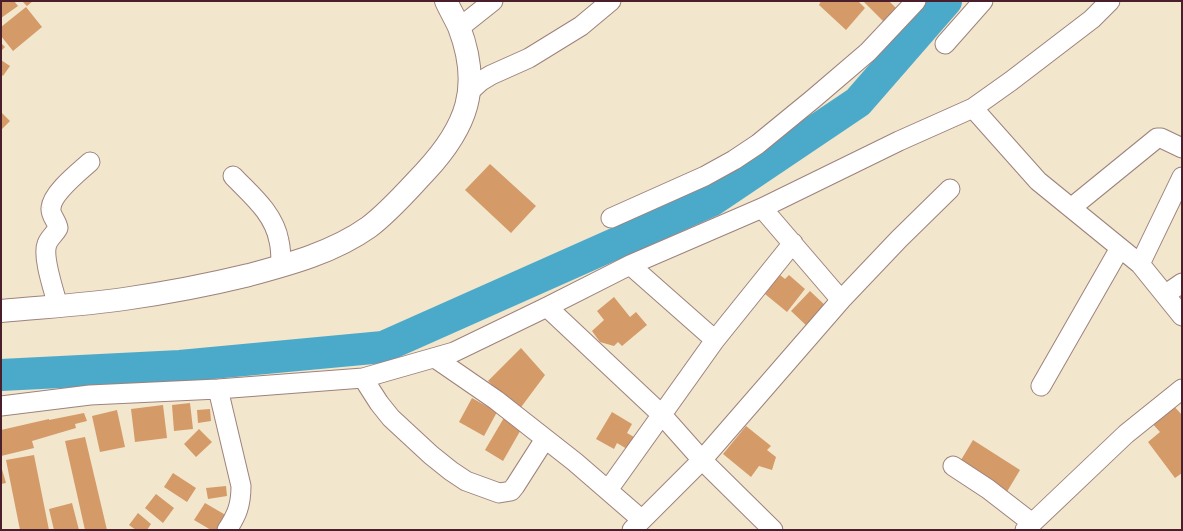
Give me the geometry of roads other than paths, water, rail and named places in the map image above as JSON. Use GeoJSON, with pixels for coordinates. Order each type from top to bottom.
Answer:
{"type":"FeatureCollection","features":[{"type":"Feature","properties":{"kind":"street"},"geometry":{"type":"LineString","coordinates":[[1,311],[124,299],[213,284],[313,256],[368,228],[389,211],[440,156],[456,134],[464,115],[470,91],[470,70],[459,28],[446,1]]}},
{"type":"Feature","properties":{"kind":"street"},"geometry":{"type":"LineString","coordinates":[[459,28],[493,1]]}},
{"type":"Feature","properties":{"kind":"street"},"geometry":{"type":"LineString","coordinates":[[470,91],[481,81],[491,75],[529,58],[581,26],[611,1]]}},
{"type":"Feature","properties":{"kind":"street"},"geometry":{"type":"LineString","coordinates":[[611,218],[705,176],[734,160],[758,144],[814,99],[868,52],[916,1]]}},
{"type":"Feature","properties":{"kind":"street"},"geometry":{"type":"LineString","coordinates":[[944,44],[983,1]]}},
{"type":"Feature","properties":{"kind":"street"},"geometry":{"type":"LineString","coordinates":[[1,406],[90,395],[218,389],[363,378],[454,352],[630,265],[762,208],[899,141],[972,108],[1011,81],[1092,19],[1110,1]]}},
{"type":"Feature","properties":{"kind":"street"},"geometry":{"type":"LineString","coordinates":[[972,108],[1038,181],[1140,264],[1166,294],[1182,316]]}},
{"type":"Feature","properties":{"kind":"street"},"geometry":{"type":"LineString","coordinates":[[1071,208],[1157,138],[1161,138],[1182,148]]}},
{"type":"Feature","properties":{"kind":"street"},"geometry":{"type":"LineString","coordinates":[[58,306],[46,253],[46,246],[58,228],[57,223],[51,214],[51,207],[59,192],[90,162]]}},
{"type":"Feature","properties":{"kind":"street"},"geometry":{"type":"LineString","coordinates":[[233,176],[260,203],[274,225],[279,240],[281,266]]}},
{"type":"Feature","properties":{"kind":"street"},"geometry":{"type":"LineString","coordinates":[[1140,264],[1182,177]]}},
{"type":"Feature","properties":{"kind":"street"},"geometry":{"type":"LineString","coordinates":[[435,358],[496,400],[575,462],[608,490],[637,525],[702,460],[841,300],[899,239],[950,189]]}},
{"type":"Feature","properties":{"kind":"street"},"geometry":{"type":"LineString","coordinates":[[762,208],[841,300]]}},
{"type":"Feature","properties":{"kind":"street"},"geometry":{"type":"LineString","coordinates":[[608,490],[715,340],[793,244]]}},
{"type":"Feature","properties":{"kind":"street"},"geometry":{"type":"LineString","coordinates":[[1041,386],[1120,248]]}},
{"type":"Feature","properties":{"kind":"street"},"geometry":{"type":"LineString","coordinates":[[630,265],[715,340]]}},
{"type":"Feature","properties":{"kind":"street"},"geometry":{"type":"LineString","coordinates":[[1166,294],[1182,283]]}},
{"type":"Feature","properties":{"kind":"street"},"geometry":{"type":"LineString","coordinates":[[547,307],[662,415],[765,528]]}},
{"type":"Feature","properties":{"kind":"street"},"geometry":{"type":"LineString","coordinates":[[363,378],[379,403],[391,418],[431,455],[466,481],[500,493],[510,491],[515,486],[545,439]]}},
{"type":"Feature","properties":{"kind":"street"},"geometry":{"type":"LineString","coordinates":[[218,389],[241,486],[241,500],[237,513],[227,530]]}},
{"type":"Feature","properties":{"kind":"street"},"geometry":{"type":"LineString","coordinates":[[953,466],[988,489],[1029,527],[1126,434],[1182,389]]}},
{"type":"Feature","properties":{"kind":"waterway"},"geometry":{"type":"LineString","coordinates":[[1,375],[180,366],[383,347],[711,201],[858,102],[946,1]]}}]}
